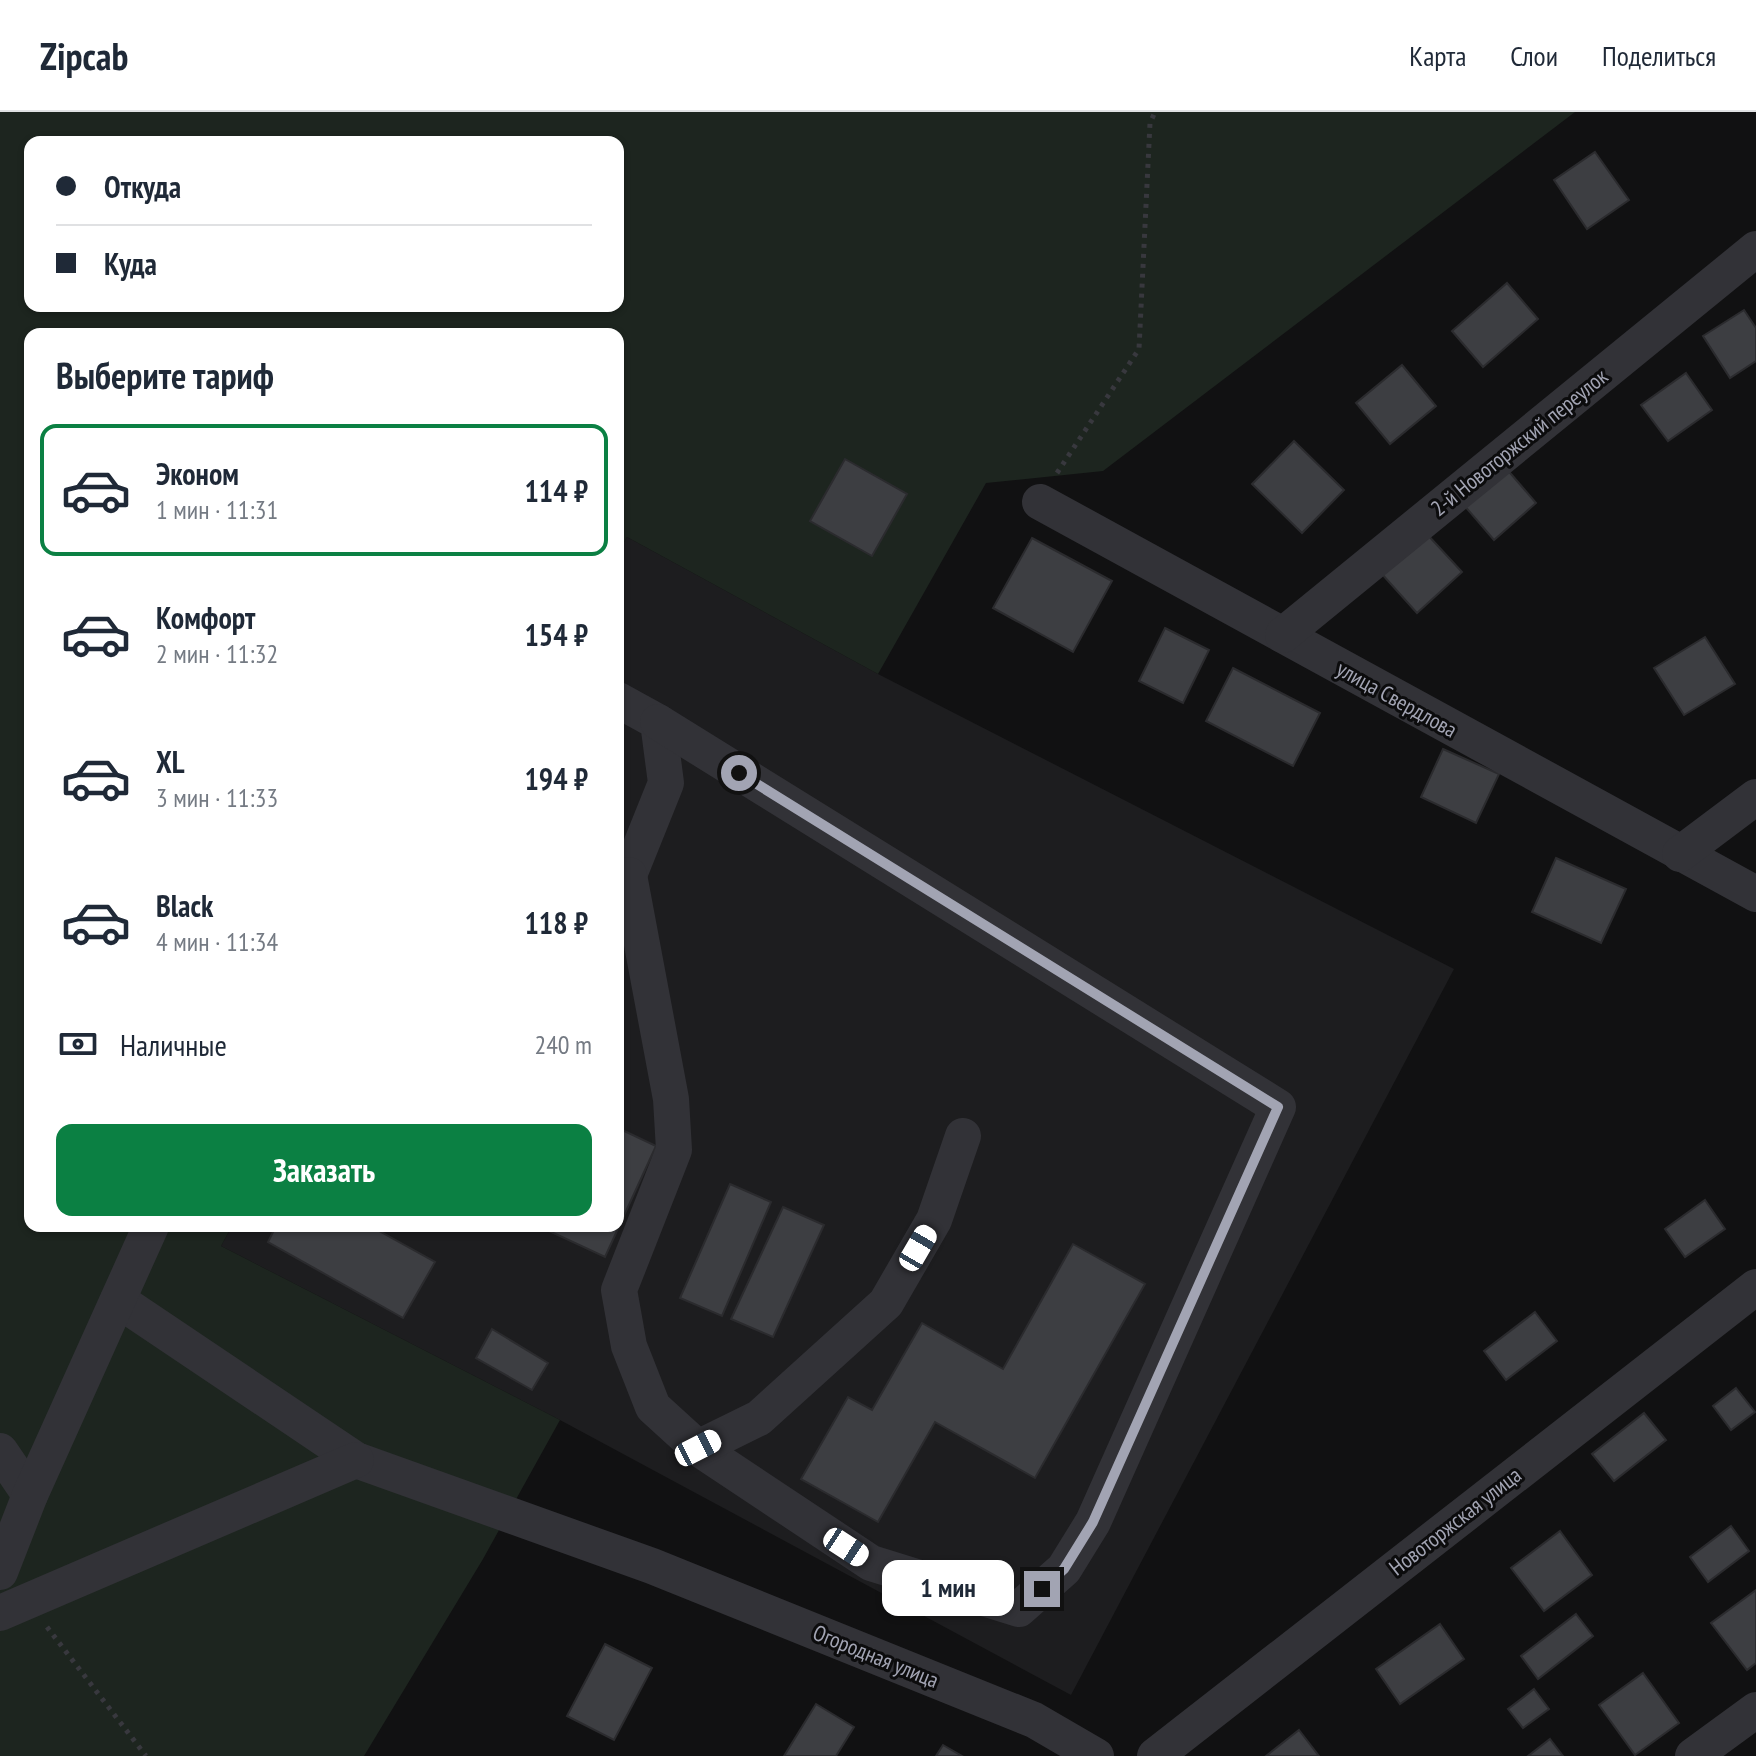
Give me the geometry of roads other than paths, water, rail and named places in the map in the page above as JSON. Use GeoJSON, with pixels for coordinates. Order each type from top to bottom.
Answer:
{"type":"FeatureCollection","features":[{"type":"Feature","properties":{"kind":"street","name":"2-й Новоторжский переулок"},"geometry":{"type":"LineString","coordinates":[[1283,635],[1756,249]]}},
{"type":"Feature","properties":{"kind":"street","name":"улица Свердлова"},"geometry":{"type":"LineString","coordinates":[[1040,502],[1756,894]]}},
{"type":"Feature","properties":{"kind":"street"},"geometry":{"type":"LineString","coordinates":[[624,703],[658,722],[1278,1107],[1093,1522],[1064,1569],[1019,1609],[871,1563],[698,1448],[653,1407],[629,1346],[619,1290],[674,1150],[671,1099],[624,884],[666,783],[658,722]]}},
{"type":"Feature","properties":{"kind":"street"},"geometry":{"type":"LineString","coordinates":[[1680,854],[1756,797]]}},
{"type":"Feature","properties":{"kind":"street"},"geometry":{"type":"LineString","coordinates":[[698,1448],[759,1418],[886,1303],[934,1220],[963,1136]]}},
{"type":"Feature","properties":{"kind":"street"},"geometry":{"type":"LineString","coordinates":[[0,1572],[30,1495],[148,1232]]}},
{"type":"Feature","properties":{"kind":"street","name":"Новоторжская улица"},"geometry":{"type":"LineString","coordinates":[[1155,1756],[1756,1287]]}},
{"type":"Feature","properties":{"kind":"street","name":"Огородная улица"},"geometry":{"type":"LineString","coordinates":[[118,1300],[356,1460],[652,1566],[1034,1720],[1096,1756]]}},
{"type":"Feature","properties":{"kind":"street"},"geometry":{"type":"LineString","coordinates":[[0,1451],[30,1495]]}},
{"type":"Feature","properties":{"kind":"street"},"geometry":{"type":"LineString","coordinates":[[13,1607],[356,1460]]}},
{"type":"Feature","properties":{"kind":"street"},"geometry":{"type":"LineString","coordinates":[[1693,1756],[1756,1710]]}}]}
